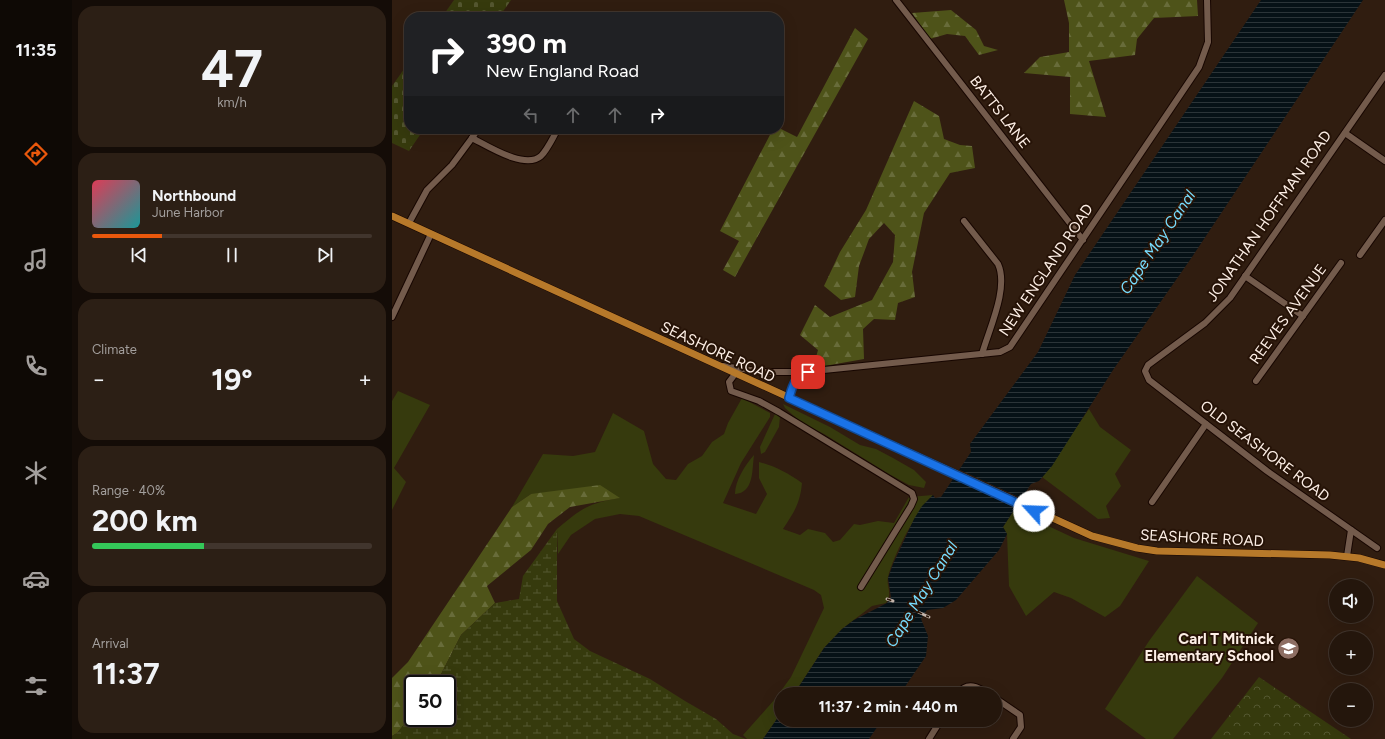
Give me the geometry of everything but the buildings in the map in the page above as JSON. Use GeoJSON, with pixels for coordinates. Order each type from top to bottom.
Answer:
{"type":"FeatureCollection","features":[{"type":"Feature","properties":{"kind":"main road","name":"SEASHORE ROAD"},"geometry":{"type":"LineString","coordinates":[[392,216],[1034,511],[1092,536],[1137,548],[1172,552],[1347,556],[1385,565]]}},
{"type":"Feature","properties":{"kind":"street","name":"BATTS LANE"},"geometry":{"type":"LineString","coordinates":[[896,0],[1083,240]]}},
{"type":"Feature","properties":{"kind":"street","name":"NEW ENGLAND ROAD"},"geometry":{"type":"LineString","coordinates":[[714,364],[764,372],[804,372],[1000,352],[1014,343],[1199,67],[1208,42],[1207,0]]}},
{"type":"Feature","properties":{"kind":"street","name":"JONATHAN HOFFMAN ROAD"},"geometry":{"type":"LineString","coordinates":[[1145,374],[1148,365],[1215,314],[1230,298],[1385,75]]}},
{"type":"Feature","properties":{"kind":"street"},"geometry":{"type":"LineString","coordinates":[[1345,133],[1385,161]]}},
{"type":"Feature","properties":{"kind":"street"},"geometry":{"type":"LineString","coordinates":[[409,223],[427,190],[452,165],[475,134]]}},
{"type":"Feature","properties":{"kind":"street"},"geometry":{"type":"LineString","coordinates":[[472,138],[519,160],[528,161],[538,159],[544,153],[555,134]]}},
{"type":"Feature","properties":{"kind":"street"},"geometry":{"type":"LineString","coordinates":[[1360,255],[1385,220]]}},
{"type":"Feature","properties":{"kind":"street"},"geometry":{"type":"LineString","coordinates":[[964,221],[998,264],[1001,272],[1001,290],[982,354]]}},
{"type":"Feature","properties":{"kind":"street"},"geometry":{"type":"LineString","coordinates":[[392,317],[431,234]]}},
{"type":"Feature","properties":{"kind":"street","name":"REEVES AVENUE"},"geometry":{"type":"LineString","coordinates":[[1256,381],[1341,263]]}},
{"type":"Feature","properties":{"kind":"street"},"geometry":{"type":"LineString","coordinates":[[1245,276],[1303,316]]}},
{"type":"Feature","properties":{"kind":"street"},"geometry":{"type":"LineString","coordinates":[[789,398],[795,381],[804,372]]}},
{"type":"Feature","properties":{"kind":"street"},"geometry":{"type":"LineString","coordinates":[[735,374],[729,382],[731,392],[759,401],[779,412],[912,493],[914,500],[911,506],[861,587]]}},
{"type":"Feature","properties":{"kind":"street","name":"OLD SEASHORE ROAD"},"geometry":{"type":"LineString","coordinates":[[1145,374],[1149,380],[1267,471],[1377,548]]}},
{"type":"Feature","properties":{"kind":"street"},"geometry":{"type":"LineString","coordinates":[[1152,502],[1206,424]]}},
{"type":"Feature","properties":{"kind":"street"},"geometry":{"type":"LineString","coordinates":[[1347,556],[1351,530]]}},
{"type":"Feature","properties":{"kind":"street"},"geometry":{"type":"LineString","coordinates":[[1002,702],[1017,712],[1021,719],[1021,726],[1013,739]]}},
{"type":"Feature","properties":{"kind":"street"},"geometry":{"type":"LineString","coordinates":[[929,739],[937,727]]}},
{"type":"Feature","properties":{"kind":"green space"},"geometry":{"type":"Polygon","coordinates":[[[454,0],[511,0],[503,12],[446,12],[454,0]]]}},
{"type":"Feature","properties":{"kind":"green space"},"geometry":{"type":"Polygon","coordinates":[[[1064,0],[1197,0],[1198,16],[1154,18],[1137,39],[1135,55],[1089,61],[1106,117],[1070,114],[1070,77],[1024,73],[1040,57],[1069,52],[1069,23],[1064,0]]]}},
{"type":"Feature","properties":{"kind":"green space"},"geometry":{"type":"Polygon","coordinates":[[[951,10],[976,30],[984,46],[998,50],[979,55],[965,36],[947,34],[930,39],[912,13],[951,10]]]}},
{"type":"Feature","properties":{"kind":"green space"},"geometry":{"type":"Polygon","coordinates":[[[855,28],[868,39],[735,277],[723,270],[739,241],[720,231],[770,134],[784,134],[784,130],[797,137],[855,28]]]}},
{"type":"Feature","properties":{"kind":"green space"},"geometry":{"type":"Polygon","coordinates":[[[404,69],[404,134],[421,134],[409,151],[392,143],[392,86],[404,69]]]}},
{"type":"Feature","properties":{"kind":"green space"},"geometry":{"type":"Polygon","coordinates":[[[914,101],[939,116],[944,139],[960,145],[972,146],[975,168],[950,173],[924,213],[912,272],[915,297],[898,303],[895,320],[874,319],[863,329],[864,359],[813,368],[818,350],[800,335],[815,305],[830,317],[872,300],[893,262],[895,235],[884,223],[869,239],[859,266],[855,297],[841,300],[824,286],[840,252],[866,210],[914,101]]]}},
{"type":"Feature","properties":{"kind":"green space"},"geometry":{"type":"Polygon","coordinates":[[[398,391],[430,405],[394,468],[406,482],[392,510],[392,401],[398,391]]]}},
{"type":"Feature","properties":{"kind":"green space"},"geometry":{"type":"Polygon","coordinates":[[[742,398],[770,413],[770,417],[741,463],[723,503],[756,514],[767,494],[759,478],[759,462],[776,468],[802,483],[800,497],[796,508],[783,529],[800,535],[808,529],[825,533],[833,542],[840,540],[854,524],[860,525],[878,521],[894,523],[909,497],[933,495],[926,502],[906,533],[895,557],[888,577],[889,596],[886,603],[872,606],[842,629],[824,648],[799,687],[784,687],[791,677],[824,608],[821,595],[814,590],[639,516],[620,514],[595,519],[571,535],[558,554],[557,529],[585,508],[599,502],[619,498],[531,494],[512,507],[543,454],[573,456],[595,452],[613,413],[644,431],[653,464],[666,479],[676,480],[688,464],[702,456],[712,442],[724,434],[728,423],[742,398]]]}},
{"type":"Feature","properties":{"kind":"green space"},"geometry":{"type":"Polygon","coordinates":[[[783,404],[830,427],[860,445],[876,449],[914,470],[926,482],[924,488],[909,485],[824,434],[802,423],[785,408],[783,404]]]}},
{"type":"Feature","properties":{"kind":"green space"},"geometry":{"type":"Polygon","coordinates":[[[1089,409],[1100,427],[1131,450],[1115,474],[1121,486],[1106,506],[1110,518],[1098,519],[1042,477],[1089,409]]]}},
{"type":"Feature","properties":{"kind":"green space"},"geometry":{"type":"Polygon","coordinates":[[[775,414],[780,416],[779,427],[765,452],[761,454],[760,447],[775,414]]]}},
{"type":"Feature","properties":{"kind":"green space"},"geometry":{"type":"Polygon","coordinates":[[[754,455],[749,485],[746,490],[735,494],[735,489],[741,473],[754,455]]]}},
{"type":"Feature","properties":{"kind":"green space"},"geometry":{"type":"Polygon","coordinates":[[[600,485],[620,498],[570,507],[548,524],[531,550],[487,586],[495,603],[461,635],[441,675],[404,675],[404,725],[397,733],[392,736],[392,678],[408,662],[512,507],[531,494],[600,485]]]}},
{"type":"Feature","properties":{"kind":"green space"},"geometry":{"type":"Polygon","coordinates":[[[1014,510],[1074,538],[1149,561],[1120,606],[1105,617],[1071,598],[1054,592],[1026,616],[1009,586],[1007,534],[1003,527],[1014,510]]]}},
{"type":"Feature","properties":{"kind":"green space"},"geometry":{"type":"Polygon","coordinates":[[[557,529],[557,601],[574,639],[590,651],[650,679],[716,719],[733,734],[746,739],[392,739],[392,736],[397,733],[404,725],[404,727],[456,727],[456,675],[441,675],[461,635],[495,603],[519,599],[523,576],[557,529]]]}},
{"type":"Feature","properties":{"kind":"green space"},"geometry":{"type":"Polygon","coordinates":[[[1197,576],[1258,623],[1222,678],[1173,739],[1146,739],[1105,709],[1149,641],[1197,576]]]}},
{"type":"Feature","properties":{"kind":"green space"},"geometry":{"type":"Polygon","coordinates":[[[1259,677],[1329,724],[1329,727],[1333,727],[1351,739],[1211,739],[1259,677]]]}},
{"type":"Feature","properties":{"kind":"green space"},"geometry":{"type":"Polygon","coordinates":[[[774,700],[774,723],[763,739],[747,739],[743,735],[774,700]]]}},
{"type":"Feature","properties":{"kind":"water","name":"Cape May Canal"},"geometry":{"type":"Polygon","coordinates":[[[1261,0],[1363,0],[1192,257],[1113,370],[1052,466],[1039,481],[1031,484],[1003,527],[1007,534],[999,550],[956,600],[943,608],[927,610],[921,619],[928,636],[926,656],[905,687],[799,687],[824,648],[842,629],[854,620],[887,603],[891,597],[888,578],[914,519],[922,506],[933,495],[935,498],[941,497],[971,452],[970,444],[1038,352],[1075,275],[1261,0]]]}},
{"type":"Feature","properties":{"kind":"water"},"geometry":{"type":"Polygon","coordinates":[[[774,723],[774,727],[877,727],[869,739],[763,739],[774,723]]]}},
{"type":"Feature","properties":{"kind":"pier"},"geometry":{"type":"Polygon","coordinates":[[[958,469],[1023,499],[1017,509],[952,478],[958,469]]]}},
{"type":"Feature","properties":{"kind":"railway"},"geometry":{"type":"LineString","coordinates":[[887,599],[893,601]]}},
{"type":"Feature","properties":{"kind":"railway"},"geometry":{"type":"LineString","coordinates":[[918,612],[929,617]]}},
{"type":"Feature","properties":{"kind":"place","name":"Carl T Mitnick Elementary School"},"geometry":{"type":"Point","coordinates":[1289,648]}},
{"type":"Feature","properties":{"kind":"route"},"geometry":{"type":"LineString","coordinates":[[808,372],[804,372],[797,378],[792,387],[789,398],[1034,511]]}}]}
